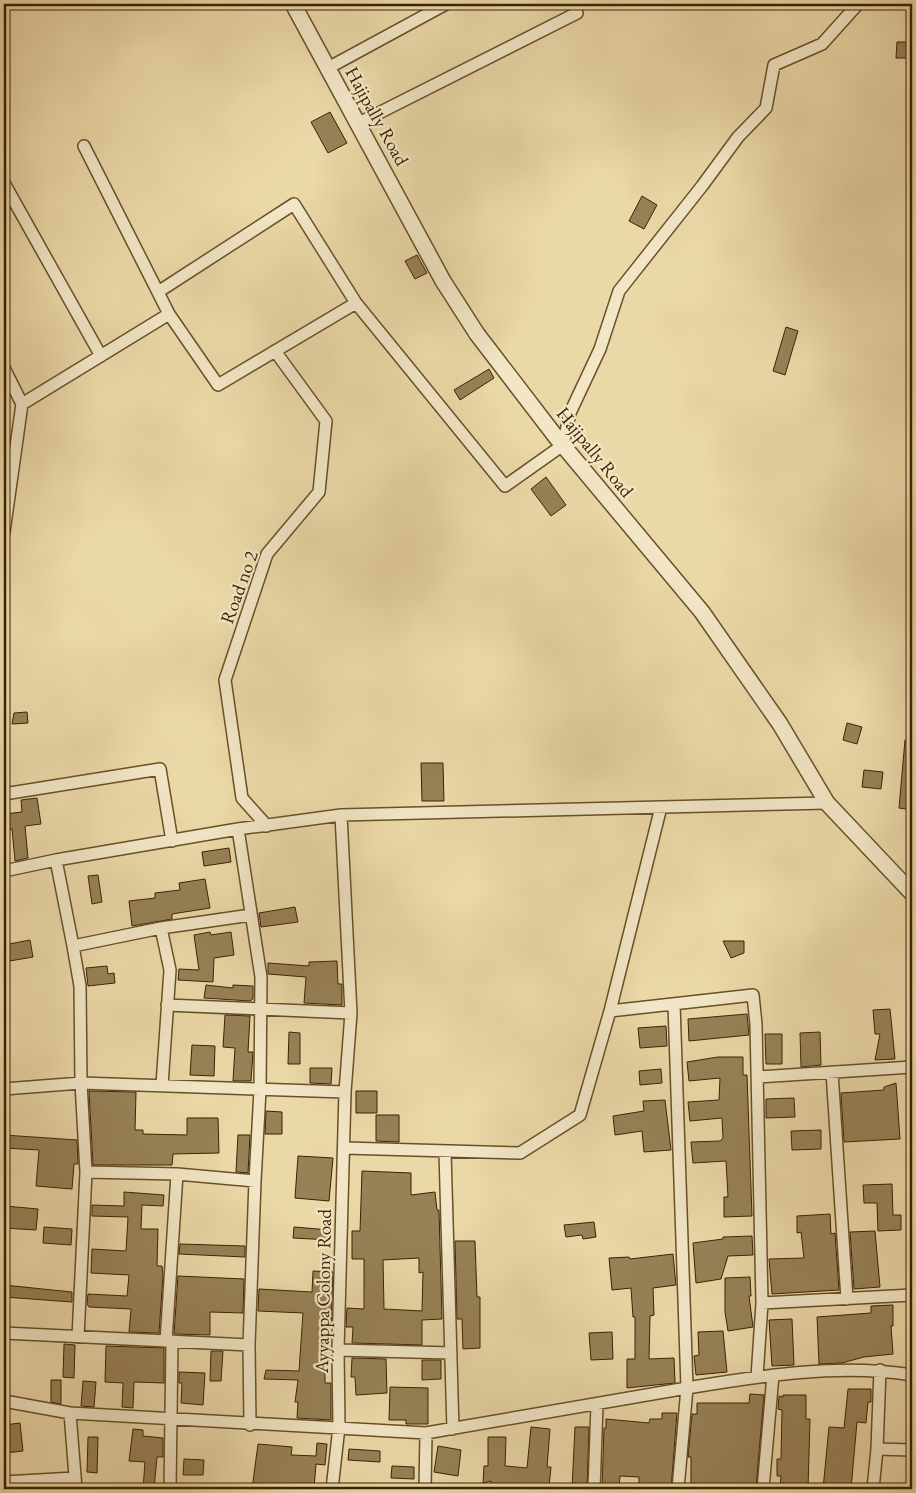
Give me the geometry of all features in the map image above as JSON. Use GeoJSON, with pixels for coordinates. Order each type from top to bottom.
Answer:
{"type":"FeatureCollection","features":[{"type":"Feature","properties":{"kind":"street"},"geometry":{"type":"LineString","coordinates":[[328,68],[446,4]]}},
{"type":"Feature","properties":{"kind":"street"},"geometry":{"type":"LineString","coordinates":[[158,292],[294,204],[356,303],[505,486],[563,445],[570,413],[600,349],[619,291],[738,137],[766,108],[774,65],[822,44],[858,4]]}},
{"type":"Feature","properties":{"kind":"street","name":"Hajipally Road"},"geometry":{"type":"LineString","coordinates":[[299,6],[328,68],[452,296],[501,367],[563,445],[702,612],[780,724],[827,803],[912,893]]}},
{"type":"Feature","properties":{"kind":"street"},"geometry":{"type":"LineString","coordinates":[[359,123],[577,13]]}},
{"type":"Feature","properties":{"kind":"street"},"geometry":{"type":"LineString","coordinates":[[84,146],[169,314],[218,385],[356,303]]}},
{"type":"Feature","properties":{"kind":"street"},"geometry":{"type":"LineString","coordinates":[[4,183],[101,356]]}},
{"type":"Feature","properties":{"kind":"street"},"geometry":{"type":"LineString","coordinates":[[22,404],[169,314]]}},
{"type":"Feature","properties":{"kind":"street","name":"Road no 2"},"geometry":{"type":"LineString","coordinates":[[267,826],[242,798],[225,680],[267,554],[319,492],[326,421],[275,351]]}},
{"type":"Feature","properties":{"kind":"street"},"geometry":{"type":"LineString","coordinates":[[4,368],[22,404],[4,532]]}},
{"type":"Feature","properties":{"kind":"street"},"geometry":{"type":"LineString","coordinates":[[4,794],[160,769],[172,840]]}},
{"type":"Feature","properties":{"kind":"street"},"geometry":{"type":"LineString","coordinates":[[4,871],[172,840],[341,815],[827,803]]}},
{"type":"Feature","properties":{"kind":"street"},"geometry":{"type":"LineString","coordinates":[[345,1148],[445,1152],[520,1152],[580,1115],[610,1011],[661,807]]}},
{"type":"Feature","properties":{"kind":"street","name":"Ayyappa Colony Road"},"geometry":{"type":"LineString","coordinates":[[332,1489],[339,1426],[338,1350],[345,1148],[345,1092],[351,1013],[341,815]]}},
{"type":"Feature","properties":{"kind":"street"},"geometry":{"type":"LineString","coordinates":[[238,830],[260,977],[260,1090],[250,1345],[250,1425]]}},
{"type":"Feature","properties":{"kind":"street"},"geometry":{"type":"LineString","coordinates":[[56,860],[80,986],[81,1083],[86,1172],[78,1337]]}},
{"type":"Feature","properties":{"kind":"street"},"geometry":{"type":"LineString","coordinates":[[73,946],[161,928],[251,915]]}},
{"type":"Feature","properties":{"kind":"street"},"geometry":{"type":"LineString","coordinates":[[161,928],[170,970],[162,1085]]}},
{"type":"Feature","properties":{"kind":"street"},"geometry":{"type":"LineString","coordinates":[[610,1011],[753,995],[757,1077],[762,1303],[757,1376]]}},
{"type":"Feature","properties":{"kind":"street"},"geometry":{"type":"LineString","coordinates":[[674,1004],[687,1388],[678,1489]]}},
{"type":"Feature","properties":{"kind":"street"},"geometry":{"type":"LineString","coordinates":[[167,1005],[351,1013]]}},
{"type":"Feature","properties":{"kind":"street"},"geometry":{"type":"LineString","coordinates":[[757,1077],[912,1067]]}},
{"type":"Feature","properties":{"kind":"street"},"geometry":{"type":"LineString","coordinates":[[832,1072],[847,1299]]}},
{"type":"Feature","properties":{"kind":"street"},"geometry":{"type":"LineString","coordinates":[[4,1088],[81,1083],[345,1092]]}},
{"type":"Feature","properties":{"kind":"street"},"geometry":{"type":"LineString","coordinates":[[445,1152],[452,1429]]}},
{"type":"Feature","properties":{"kind":"street"},"geometry":{"type":"LineString","coordinates":[[86,1172],[177,1174],[255,1181]]}},
{"type":"Feature","properties":{"kind":"street"},"geometry":{"type":"LineString","coordinates":[[170,1489],[169,1342],[177,1174]]}},
{"type":"Feature","properties":{"kind":"street"},"geometry":{"type":"LineString","coordinates":[[762,1303],[912,1295]]}},
{"type":"Feature","properties":{"kind":"street"},"geometry":{"type":"LineString","coordinates":[[4,1333],[250,1345]]}},
{"type":"Feature","properties":{"kind":"street"},"geometry":{"type":"LineString","coordinates":[[338,1350],[451,1353]]}},
{"type":"Feature","properties":{"kind":"street"},"geometry":{"type":"LineString","coordinates":[[873,1489],[877,1449],[880,1370]]}},
{"type":"Feature","properties":{"kind":"street"},"geometry":{"type":"LineString","coordinates":[[4,1402],[70,1413],[171,1418],[250,1425],[339,1426],[426,1433],[757,1376],[880,1370],[912,1375]]}},
{"type":"Feature","properties":{"kind":"street"},"geometry":{"type":"LineString","coordinates":[[764,1489],[773,1375]]}},
{"type":"Feature","properties":{"kind":"street"},"geometry":{"type":"LineString","coordinates":[[594,1489],[597,1405]]}},
{"type":"Feature","properties":{"kind":"street"},"geometry":{"type":"LineString","coordinates":[[4,1482],[75,1484],[70,1413]]}},
{"type":"Feature","properties":{"kind":"street"},"geometry":{"type":"LineString","coordinates":[[425,1489],[426,1433]]}},
{"type":"Feature","properties":{"kind":"street"},"geometry":{"type":"LineString","coordinates":[[877,1449],[912,1450]]}},
{"type":"Feature","properties":{"kind":"building"},"geometry":{"type":"Polygon","coordinates":[[[897,42],[912,42],[912,58],[896,58],[897,42]]]}},
{"type":"Feature","properties":{"kind":"building"},"geometry":{"type":"Polygon","coordinates":[[[330,112],[347,143],[328,153],[311,122],[330,112]]]}},
{"type":"Feature","properties":{"kind":"building"},"geometry":{"type":"Polygon","coordinates":[[[642,196],[657,205],[644,229],[629,221],[642,196]]]}},
{"type":"Feature","properties":{"kind":"building"},"geometry":{"type":"Polygon","coordinates":[[[417,255],[427,273],[415,279],[405,261],[417,255]]]}},
{"type":"Feature","properties":{"kind":"building"},"geometry":{"type":"Polygon","coordinates":[[[786,327],[798,331],[785,375],[773,371],[786,327]]]}},
{"type":"Feature","properties":{"kind":"building"},"geometry":{"type":"Polygon","coordinates":[[[489,369],[494,378],[460,400],[454,390],[489,369]]]}},
{"type":"Feature","properties":{"kind":"building"},"geometry":{"type":"Polygon","coordinates":[[[546,477],[566,505],[551,516],[531,489],[546,477]]]}},
{"type":"Feature","properties":{"kind":"building"},"geometry":{"type":"Polygon","coordinates":[[[27,712],[28,723],[12,724],[14,713],[27,712]]]}},
{"type":"Feature","properties":{"kind":"building"},"geometry":{"type":"Polygon","coordinates":[[[847,723],[862,727],[857,744],[843,740],[847,723]]]}},
{"type":"Feature","properties":{"kind":"building"},"geometry":{"type":"Polygon","coordinates":[[[905,740],[912,740],[912,810],[899,808],[905,740]]]}},
{"type":"Feature","properties":{"kind":"building"},"geometry":{"type":"Polygon","coordinates":[[[421,763],[443,763],[444,801],[422,801],[421,763]]]}},
{"type":"Feature","properties":{"kind":"building"},"geometry":{"type":"Polygon","coordinates":[[[864,770],[883,772],[881,789],[862,787],[864,770]]]}},
{"type":"Feature","properties":{"kind":"building"},"geometry":{"type":"Polygon","coordinates":[[[37,798],[41,824],[25,826],[28,858],[15,861],[12,829],[4,830],[4,814],[22,812],[21,800],[37,798]]]}},
{"type":"Feature","properties":{"kind":"building"},"geometry":{"type":"Polygon","coordinates":[[[229,848],[231,862],[204,866],[202,852],[229,848]]]}},
{"type":"Feature","properties":{"kind":"building"},"geometry":{"type":"Polygon","coordinates":[[[98,875],[102,902],[92,904],[88,876],[98,875]]]}},
{"type":"Feature","properties":{"kind":"building"},"geometry":{"type":"Polygon","coordinates":[[[205,879],[210,908],[172,914],[172,919],[132,926],[129,901],[155,898],[155,893],[180,890],[179,883],[205,879]]]}},
{"type":"Feature","properties":{"kind":"building"},"geometry":{"type":"Polygon","coordinates":[[[295,907],[298,922],[261,927],[259,913],[295,907]]]}},
{"type":"Feature","properties":{"kind":"building"},"geometry":{"type":"Polygon","coordinates":[[[210,932],[211,935],[231,932],[234,955],[214,958],[213,982],[178,980],[179,969],[199,970],[194,935],[210,932]]]}},
{"type":"Feature","properties":{"kind":"building"},"geometry":{"type":"Polygon","coordinates":[[[30,940],[33,957],[4,962],[4,945],[30,940]]]}},
{"type":"Feature","properties":{"kind":"building"},"geometry":{"type":"Polygon","coordinates":[[[723,941],[744,941],[744,953],[731,958],[723,941]]]}},
{"type":"Feature","properties":{"kind":"building"},"geometry":{"type":"Polygon","coordinates":[[[337,961],[338,984],[342,984],[342,1005],[304,1003],[306,977],[268,974],[268,963],[309,966],[309,962],[337,961]]]}},
{"type":"Feature","properties":{"kind":"building"},"geometry":{"type":"Polygon","coordinates":[[[107,966],[108,974],[114,973],[115,983],[88,986],[86,968],[107,966]]]}},
{"type":"Feature","properties":{"kind":"building"},"geometry":{"type":"Polygon","coordinates":[[[206,985],[233,988],[233,985],[253,986],[253,999],[250,1001],[204,998],[206,985]]]}},
{"type":"Feature","properties":{"kind":"building"},"geometry":{"type":"Polygon","coordinates":[[[890,1009],[895,1059],[875,1060],[880,1034],[875,1034],[873,1010],[890,1009]]]}},
{"type":"Feature","properties":{"kind":"building"},"geometry":{"type":"Polygon","coordinates":[[[747,1014],[749,1035],[689,1041],[688,1019],[747,1014]]]}},
{"type":"Feature","properties":{"kind":"building"},"geometry":{"type":"Polygon","coordinates":[[[225,1015],[250,1016],[248,1052],[253,1052],[251,1081],[233,1081],[235,1048],[223,1047],[225,1015]]]}},
{"type":"Feature","properties":{"kind":"building"},"geometry":{"type":"Polygon","coordinates":[[[666,1026],[667,1046],[640,1048],[638,1028],[666,1026]]]}},
{"type":"Feature","properties":{"kind":"building"},"geometry":{"type":"Polygon","coordinates":[[[289,1032],[300,1033],[300,1064],[288,1064],[289,1032]]]}},
{"type":"Feature","properties":{"kind":"building"},"geometry":{"type":"Polygon","coordinates":[[[820,1032],[821,1065],[801,1067],[800,1033],[820,1032]]]}},
{"type":"Feature","properties":{"kind":"building"},"geometry":{"type":"Polygon","coordinates":[[[765,1034],[782,1034],[782,1064],[766,1064],[765,1034]]]}},
{"type":"Feature","properties":{"kind":"building"},"geometry":{"type":"Polygon","coordinates":[[[192,1045],[215,1046],[214,1076],[190,1075],[192,1045]]]}},
{"type":"Feature","properties":{"kind":"building"},"geometry":{"type":"Polygon","coordinates":[[[718,1057],[743,1057],[743,1075],[747,1075],[752,1216],[724,1217],[724,1197],[728,1197],[726,1161],[693,1163],[691,1142],[720,1141],[723,1138],[722,1118],[690,1121],[688,1102],[719,1100],[720,1078],[689,1081],[687,1062],[718,1057]]]}},
{"type":"Feature","properties":{"kind":"building"},"geometry":{"type":"Polygon","coordinates":[[[310,1068],[332,1068],[331,1084],[310,1083],[310,1068]]]}},
{"type":"Feature","properties":{"kind":"building"},"geometry":{"type":"Polygon","coordinates":[[[661,1069],[662,1083],[640,1085],[639,1071],[661,1069]]]}},
{"type":"Feature","properties":{"kind":"building"},"geometry":{"type":"Polygon","coordinates":[[[896,1083],[900,1139],[844,1142],[841,1093],[884,1090],[884,1087],[896,1083]]]}},
{"type":"Feature","properties":{"kind":"building"},"geometry":{"type":"Polygon","coordinates":[[[89,1091],[136,1092],[135,1130],[143,1130],[143,1134],[187,1135],[187,1118],[218,1118],[219,1153],[173,1154],[172,1165],[93,1165],[89,1091]]]}},
{"type":"Feature","properties":{"kind":"building"},"geometry":{"type":"Polygon","coordinates":[[[356,1091],[377,1091],[377,1113],[356,1113],[356,1091]]]}},
{"type":"Feature","properties":{"kind":"building"},"geometry":{"type":"Polygon","coordinates":[[[794,1098],[795,1117],[766,1118],[766,1099],[794,1098]]]}},
{"type":"Feature","properties":{"kind":"building"},"geometry":{"type":"Polygon","coordinates":[[[665,1100],[671,1150],[644,1152],[642,1131],[615,1135],[613,1116],[644,1111],[643,1101],[665,1100]]]}},
{"type":"Feature","properties":{"kind":"building"},"geometry":{"type":"Polygon","coordinates":[[[266,1111],[282,1112],[282,1134],[265,1134],[266,1111]]]}},
{"type":"Feature","properties":{"kind":"building"},"geometry":{"type":"Polygon","coordinates":[[[376,1115],[399,1115],[399,1142],[376,1141],[376,1115]]]}},
{"type":"Feature","properties":{"kind":"building"},"geometry":{"type":"Polygon","coordinates":[[[821,1130],[821,1149],[792,1150],[791,1131],[821,1130]]]}},
{"type":"Feature","properties":{"kind":"building"},"geometry":{"type":"Polygon","coordinates":[[[4,1135],[77,1140],[78,1164],[74,1164],[72,1189],[36,1186],[39,1150],[4,1148],[4,1135]]]}},
{"type":"Feature","properties":{"kind":"building"},"geometry":{"type":"Polygon","coordinates":[[[238,1135],[250,1135],[248,1173],[236,1172],[238,1135]]]}},
{"type":"Feature","properties":{"kind":"building"},"geometry":{"type":"Polygon","coordinates":[[[298,1156],[333,1158],[329,1201],[295,1198],[298,1156]]]}},
{"type":"Feature","properties":{"kind":"building"},"geometry":{"type":"Polygon","coordinates":[[[362,1171],[411,1173],[411,1195],[435,1192],[437,1210],[439,1210],[442,1319],[422,1320],[422,1345],[352,1343],[353,1327],[346,1327],[347,1308],[364,1309],[364,1259],[352,1259],[352,1231],[360,1231],[362,1171]],[[419,1258],[383,1260],[384,1309],[422,1311],[423,1272],[419,1273],[419,1258]]]}},
{"type":"Feature","properties":{"kind":"building"},"geometry":{"type":"Polygon","coordinates":[[[892,1184],[893,1215],[901,1215],[901,1230],[878,1231],[877,1203],[864,1203],[863,1185],[892,1184]]]}},
{"type":"Feature","properties":{"kind":"building"},"geometry":{"type":"Polygon","coordinates":[[[124,1192],[164,1195],[163,1206],[142,1205],[141,1229],[158,1229],[157,1266],[162,1266],[163,1275],[159,1333],[129,1332],[131,1309],[89,1307],[87,1304],[88,1294],[127,1296],[129,1275],[91,1273],[92,1249],[126,1251],[128,1217],[92,1216],[92,1205],[124,1206],[124,1192]]]}},
{"type":"Feature","properties":{"kind":"building"},"geometry":{"type":"Polygon","coordinates":[[[5,1206],[38,1209],[36,1230],[4,1228],[5,1206]]]}},
{"type":"Feature","properties":{"kind":"building"},"geometry":{"type":"Polygon","coordinates":[[[830,1214],[831,1234],[835,1233],[839,1290],[772,1294],[769,1259],[804,1258],[801,1232],[797,1233],[797,1216],[830,1214]]]}},
{"type":"Feature","properties":{"kind":"building"},"geometry":{"type":"Polygon","coordinates":[[[594,1222],[596,1237],[583,1239],[582,1235],[566,1237],[564,1225],[594,1222]]]}},
{"type":"Feature","properties":{"kind":"building"},"geometry":{"type":"Polygon","coordinates":[[[44,1227],[72,1229],[71,1245],[43,1243],[44,1227]]]}},
{"type":"Feature","properties":{"kind":"building"},"geometry":{"type":"Polygon","coordinates":[[[294,1227],[330,1230],[330,1240],[293,1238],[294,1227]]]}},
{"type":"Feature","properties":{"kind":"building"},"geometry":{"type":"Polygon","coordinates":[[[875,1231],[880,1287],[854,1289],[850,1232],[875,1231]]]}},
{"type":"Feature","properties":{"kind":"building"},"geometry":{"type":"Polygon","coordinates":[[[752,1236],[753,1255],[728,1256],[721,1279],[696,1283],[693,1243],[723,1239],[723,1237],[752,1236]]]}},
{"type":"Feature","properties":{"kind":"building"},"geometry":{"type":"Polygon","coordinates":[[[455,1241],[475,1241],[477,1297],[480,1297],[480,1348],[463,1349],[462,1319],[457,1319],[455,1241]]]}},
{"type":"Feature","properties":{"kind":"building"},"geometry":{"type":"Polygon","coordinates":[[[180,1244],[245,1246],[245,1257],[179,1254],[180,1244]]]}},
{"type":"Feature","properties":{"kind":"building"},"geometry":{"type":"Polygon","coordinates":[[[673,1254],[676,1285],[653,1288],[654,1315],[650,1316],[649,1359],[674,1358],[675,1383],[627,1388],[627,1359],[635,1359],[635,1317],[633,1317],[631,1288],[612,1290],[609,1258],[629,1257],[630,1259],[673,1254]]]}},
{"type":"Feature","properties":{"kind":"building"},"geometry":{"type":"Polygon","coordinates":[[[313,1271],[333,1272],[331,1326],[326,1326],[325,1349],[325,1383],[331,1383],[331,1420],[297,1418],[298,1402],[295,1402],[298,1380],[264,1379],[266,1370],[299,1371],[303,1313],[258,1311],[259,1289],[312,1292],[313,1271]]]}},
{"type":"Feature","properties":{"kind":"building"},"geometry":{"type":"Polygon","coordinates":[[[178,1276],[244,1279],[243,1313],[210,1312],[210,1335],[174,1334],[178,1276]]]}},
{"type":"Feature","properties":{"kind":"building"},"geometry":{"type":"Polygon","coordinates":[[[750,1277],[751,1296],[749,1296],[753,1327],[728,1331],[725,1312],[725,1278],[750,1277]]]}},
{"type":"Feature","properties":{"kind":"building"},"geometry":{"type":"Polygon","coordinates":[[[4,1285],[72,1292],[72,1302],[4,1297],[4,1285]]]}},
{"type":"Feature","properties":{"kind":"building"},"geometry":{"type":"Polygon","coordinates":[[[893,1305],[893,1326],[891,1326],[893,1354],[864,1357],[842,1363],[819,1364],[817,1317],[871,1313],[871,1306],[893,1305]]]}},
{"type":"Feature","properties":{"kind":"building"},"geometry":{"type":"Polygon","coordinates":[[[792,1319],[794,1365],[772,1366],[769,1320],[792,1319]]]}},
{"type":"Feature","properties":{"kind":"building"},"geometry":{"type":"Polygon","coordinates":[[[723,1331],[727,1372],[696,1375],[694,1356],[699,1355],[698,1332],[723,1331]]]}},
{"type":"Feature","properties":{"kind":"building"},"geometry":{"type":"Polygon","coordinates":[[[612,1332],[613,1359],[591,1360],[589,1333],[612,1332]]]}},
{"type":"Feature","properties":{"kind":"building"},"geometry":{"type":"Polygon","coordinates":[[[64,1344],[75,1345],[74,1378],[63,1377],[64,1344]]]}},
{"type":"Feature","properties":{"kind":"building"},"geometry":{"type":"Polygon","coordinates":[[[106,1346],[164,1348],[164,1383],[134,1382],[133,1408],[122,1407],[123,1383],[105,1382],[106,1346]]]}},
{"type":"Feature","properties":{"kind":"building"},"geometry":{"type":"Polygon","coordinates":[[[211,1351],[223,1351],[221,1381],[210,1381],[211,1351]]]}},
{"type":"Feature","properties":{"kind":"building"},"geometry":{"type":"Polygon","coordinates":[[[352,1358],[386,1359],[387,1393],[356,1395],[355,1377],[351,1377],[352,1358]]]}},
{"type":"Feature","properties":{"kind":"building"},"geometry":{"type":"Polygon","coordinates":[[[422,1360],[441,1360],[441,1379],[422,1380],[422,1360]]]}},
{"type":"Feature","properties":{"kind":"building"},"geometry":{"type":"Polygon","coordinates":[[[179,1372],[205,1373],[203,1405],[181,1403],[182,1383],[179,1383],[179,1372]]]}},
{"type":"Feature","properties":{"kind":"building"},"geometry":{"type":"Polygon","coordinates":[[[51,1380],[61,1380],[61,1404],[51,1402],[51,1380]]]}},
{"type":"Feature","properties":{"kind":"building"},"geometry":{"type":"Polygon","coordinates":[[[83,1381],[96,1382],[94,1407],[81,1406],[83,1381]]]}},
{"type":"Feature","properties":{"kind":"building"},"geometry":{"type":"Polygon","coordinates":[[[390,1387],[428,1388],[428,1424],[406,1424],[406,1420],[389,1420],[390,1387]]]}},
{"type":"Feature","properties":{"kind":"building"},"geometry":{"type":"Polygon","coordinates":[[[848,1389],[871,1389],[871,1402],[868,1402],[866,1423],[857,1422],[851,1489],[823,1489],[829,1427],[844,1428],[848,1389]]]}},
{"type":"Feature","properties":{"kind":"building"},"geometry":{"type":"Polygon","coordinates":[[[750,1394],[764,1395],[756,1487],[691,1489],[691,1457],[688,1457],[692,1414],[697,1414],[697,1403],[749,1403],[750,1394]]]}},
{"type":"Feature","properties":{"kind":"building"},"geometry":{"type":"Polygon","coordinates":[[[783,1395],[806,1395],[806,1419],[810,1419],[808,1489],[780,1489],[781,1476],[777,1476],[777,1459],[781,1459],[782,1410],[778,1409],[779,1396],[783,1397],[783,1395]]]}},
{"type":"Feature","properties":{"kind":"building"},"geometry":{"type":"Polygon","coordinates":[[[662,1413],[677,1413],[671,1489],[639,1489],[639,1477],[620,1476],[619,1489],[602,1489],[606,1419],[649,1423],[650,1419],[662,1419],[662,1413]]]}},
{"type":"Feature","properties":{"kind":"building"},"geometry":{"type":"Polygon","coordinates":[[[20,1423],[23,1451],[5,1453],[4,1425],[20,1423]]]}},
{"type":"Feature","properties":{"kind":"building"},"geometry":{"type":"Polygon","coordinates":[[[531,1427],[550,1429],[547,1467],[551,1467],[549,1487],[520,1485],[520,1487],[493,1487],[491,1481],[483,1483],[484,1466],[488,1466],[488,1437],[506,1437],[505,1466],[527,1468],[531,1427]]]}},
{"type":"Feature","properties":{"kind":"building"},"geometry":{"type":"Polygon","coordinates":[[[575,1427],[589,1427],[587,1489],[572,1489],[575,1427]]]}},
{"type":"Feature","properties":{"kind":"building"},"geometry":{"type":"Polygon","coordinates":[[[133,1429],[143,1430],[143,1436],[163,1438],[163,1457],[157,1457],[154,1489],[143,1489],[145,1462],[129,1461],[133,1429]]]}},
{"type":"Feature","properties":{"kind":"building"},"geometry":{"type":"Polygon","coordinates":[[[88,1437],[98,1437],[97,1473],[87,1472],[88,1437]]]}},
{"type":"Feature","properties":{"kind":"building"},"geometry":{"type":"Polygon","coordinates":[[[317,1443],[327,1444],[325,1465],[316,1464],[314,1489],[252,1489],[258,1444],[292,1447],[291,1455],[316,1456],[317,1443]]]}},
{"type":"Feature","properties":{"kind":"building"},"geometry":{"type":"Polygon","coordinates":[[[438,1446],[461,1450],[458,1476],[434,1472],[438,1446]]]}},
{"type":"Feature","properties":{"kind":"building"},"geometry":{"type":"Polygon","coordinates":[[[349,1449],[380,1451],[380,1462],[348,1460],[349,1449]]]}},
{"type":"Feature","properties":{"kind":"building"},"geometry":{"type":"Polygon","coordinates":[[[184,1459],[204,1460],[203,1475],[183,1475],[184,1459]]]}},
{"type":"Feature","properties":{"kind":"building"},"geometry":{"type":"Polygon","coordinates":[[[392,1466],[414,1467],[414,1479],[391,1478],[392,1466]]]}}]}
